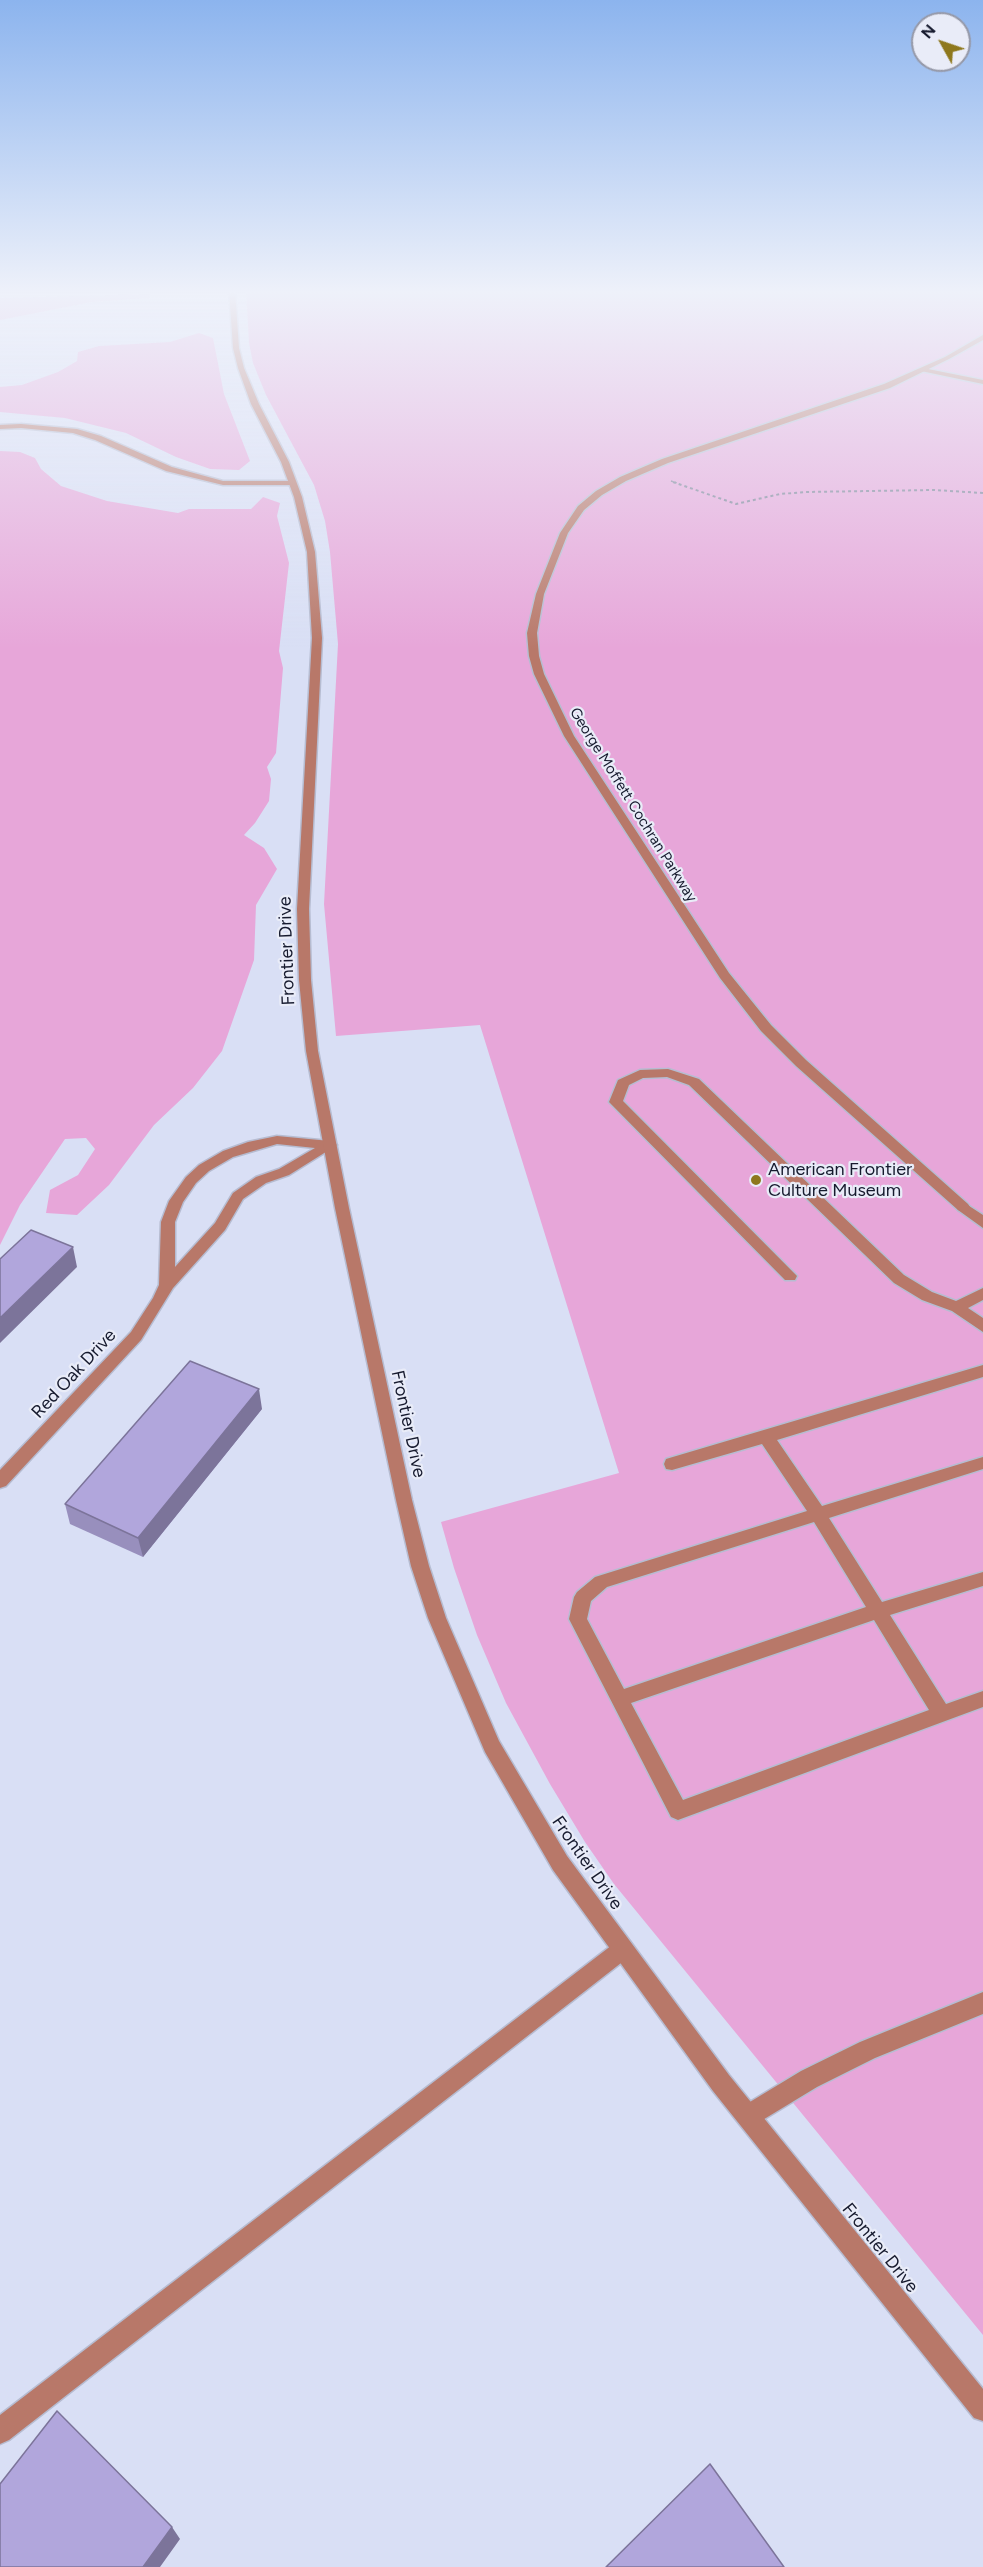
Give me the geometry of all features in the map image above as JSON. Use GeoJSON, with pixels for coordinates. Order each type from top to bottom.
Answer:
{"type":"FeatureCollection","features":[{"type":"Feature","properties":{"kind":"street","name":"Frontier Drive"},"geometry":{"type":"LineString","coordinates":[[258,410],[285,462],[303,515],[317,614],[303,909],[304,968],[312,1051],[411,1533],[436,1618],[474,1709],[524,1804],[560,1863],[721,2083],[918,2325],[983,2409]]}},
{"type":"Feature","properties":{"kind":"street","name":"George Moffett Cochran Parkway"},"geometry":{"type":"LineString","coordinates":[[821,410],[691,451],[643,470],[605,489],[585,504],[567,526],[557,546],[540,594],[532,633],[535,660],[545,688],[569,736],[724,975],[766,1028],[801,1063],[983,1223]]}},
{"type":"Feature","properties":{"kind":"street"},"geometry":{"type":"LineString","coordinates":[[0,427],[21,426],[74,431],[98,438],[169,469],[223,483],[292,483]]}},
{"type":"Feature","properties":{"kind":"street"},"geometry":{"type":"LineString","coordinates":[[790,1276],[616,1102],[623,1083],[640,1074],[668,1074],[694,1082],[899,1279],[927,1296],[957,1306],[983,1326]]}},
{"type":"Feature","properties":{"kind":"street","name":"Red Oak Drive"},"geometry":{"type":"LineString","coordinates":[[167,1285],[168,1222],[176,1201],[191,1180],[204,1168],[237,1151],[277,1140],[330,1145]]}},
{"type":"Feature","properties":{"kind":"street","name":"Red Oak Drive"},"geometry":{"type":"LineString","coordinates":[[0,1481],[136,1336],[160,1300],[167,1285],[220,1226],[238,1196],[261,1180],[284,1172],[330,1145]]}},
{"type":"Feature","properties":{"kind":"street"},"geometry":{"type":"LineString","coordinates":[[957,1306],[983,1293]]}},
{"type":"Feature","properties":{"kind":"street"},"geometry":{"type":"LineString","coordinates":[[672,1464],[983,1371]]}},
{"type":"Feature","properties":{"kind":"street"},"geometry":{"type":"LineString","coordinates":[[766,1437],[818,1514],[942,1714]]}},
{"type":"Feature","properties":{"kind":"street"},"geometry":{"type":"LineString","coordinates":[[983,1463],[601,1582],[583,1597],[578,1619],[678,1811],[983,1699]]}},
{"type":"Feature","properties":{"kind":"street"},"geometry":{"type":"LineString","coordinates":[[619,1698],[878,1611],[983,1579]]}},
{"type":"Feature","properties":{"kind":"street"},"geometry":{"type":"LineString","coordinates":[[0,2431],[623,1949]]}},
{"type":"Feature","properties":{"kind":"street"},"geometry":{"type":"LineString","coordinates":[[748,2116],[809,2079],[868,2050],[983,2003]]}},
{"type":"Feature","properties":{"kind":"path"},"geometry":{"type":"LineString","coordinates":[[643,470],[714,498],[736,504],[780,494],[815,492],[934,490],[983,493]]}},
{"type":"Feature","properties":{"kind":"shaded area"},"geometry":{"type":"Polygon","coordinates":[[[0,410],[230,410],[250,461],[239,470],[210,469],[176,457],[126,433],[65,418],[0,412],[0,410]]]}},
{"type":"Feature","properties":{"kind":"shaded area","name":"American Frontier Culture Museum"},"geometry":{"type":"Polygon","coordinates":[[[274,410],[983,410],[983,2335],[614,1884],[550,1784],[506,1703],[477,1635],[441,1522],[619,1473],[480,1025],[336,1036],[324,904],[338,644],[330,552],[325,521],[314,485],[274,410]]]}},
{"type":"Feature","properties":{"kind":"shaded area"},"geometry":{"type":"Polygon","coordinates":[[[0,451],[20,452],[35,458],[41,469],[61,486],[107,501],[178,513],[189,509],[251,509],[263,497],[280,503],[277,516],[289,563],[279,651],[283,668],[276,753],[267,767],[271,779],[269,801],[244,835],[264,848],[277,869],[256,905],[254,960],[222,1051],[193,1088],[154,1125],[109,1185],[77,1215],[46,1213],[50,1190],[78,1175],[95,1149],[86,1138],[65,1139],[20,1205],[0,1245],[0,451]]]}},
{"type":"Feature","properties":{"kind":"building"},"geometry":{"type":"Polygon","coordinates":[[[31,1230],[73,1247],[0,1318],[0,1259],[31,1230]]]}},
{"type":"Feature","properties":{"kind":"building"},"geometry":{"type":"Polygon","coordinates":[[[190,1361],[259,1389],[138,1538],[65,1504],[190,1361]]]}},
{"type":"Feature","properties":{"kind":"building"},"geometry":{"type":"Polygon","coordinates":[[[57,2411],[172,2527],[143,2567],[0,2567],[0,2484],[57,2411]]]}},
{"type":"Feature","properties":{"kind":"building"},"geometry":{"type":"Polygon","coordinates":[[[710,2464],[784,2567],[606,2567],[710,2464]]]}},
{"type":"Feature","properties":{"kind":"place","name":"American Frontier Culture Museum"},"geometry":{"type":"Point","coordinates":[756,1180]}}]}
